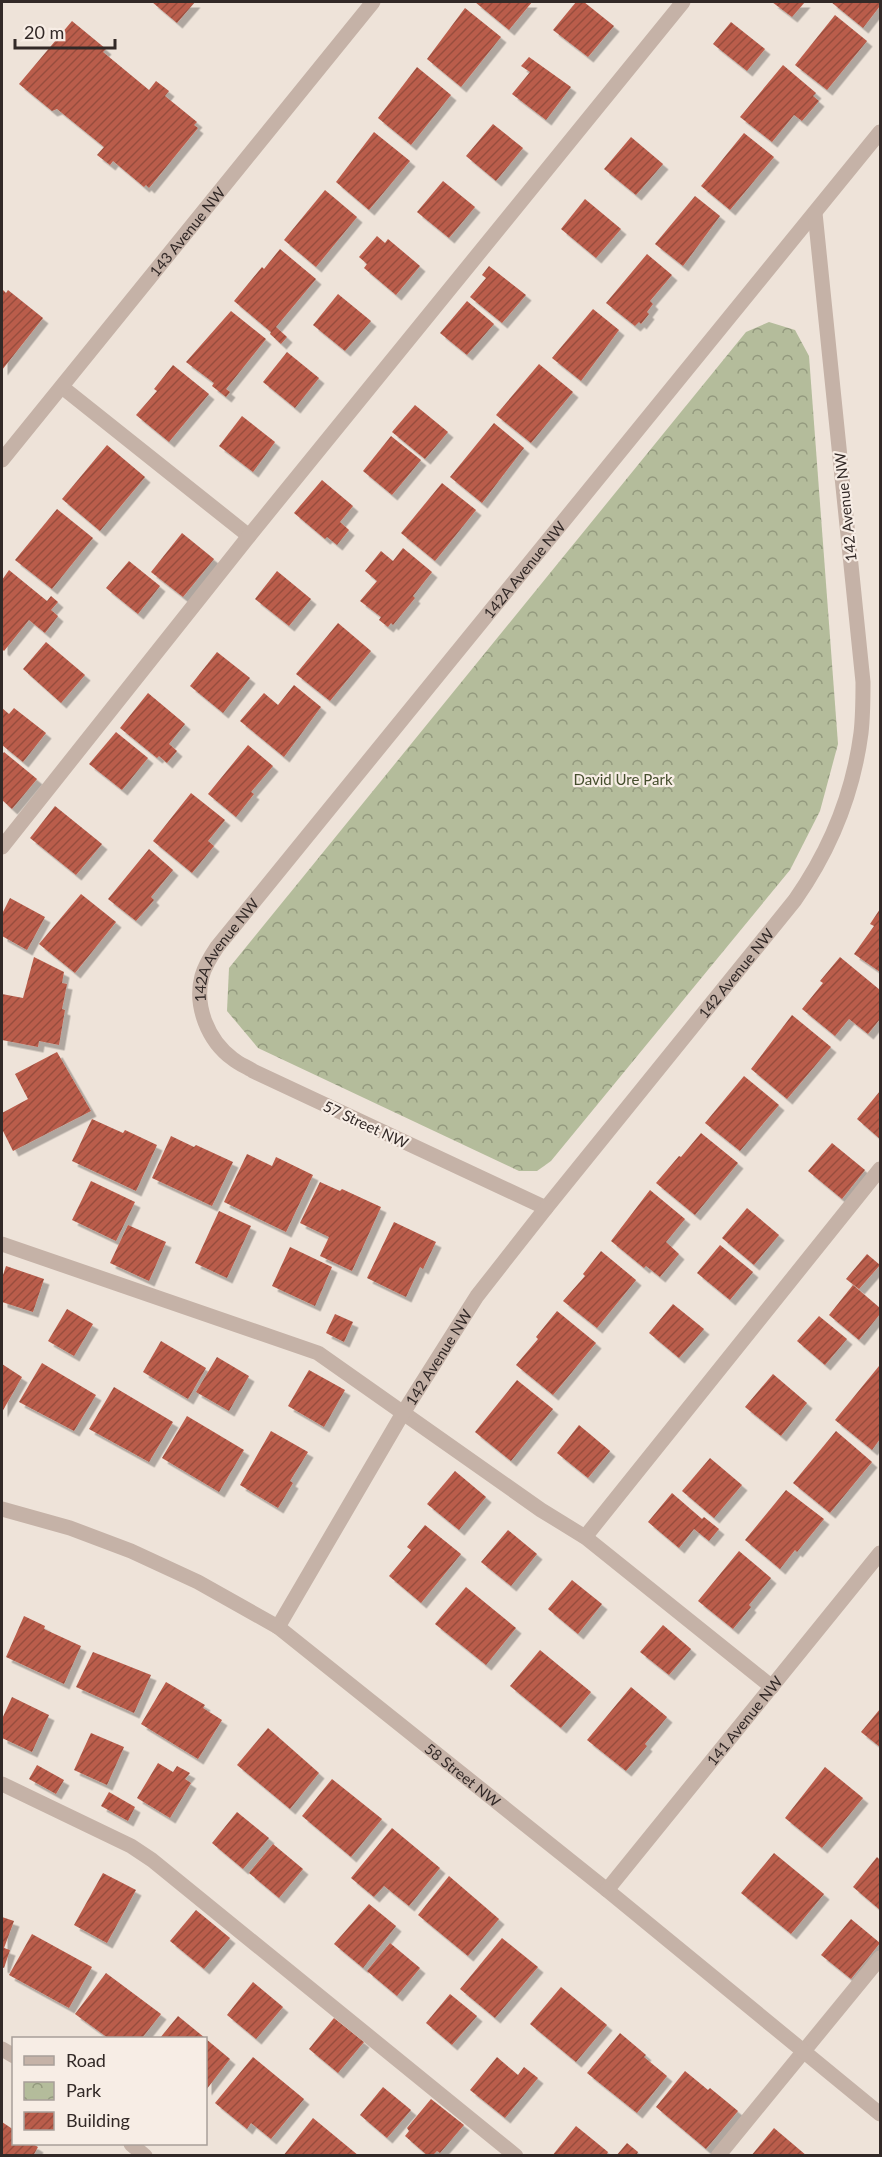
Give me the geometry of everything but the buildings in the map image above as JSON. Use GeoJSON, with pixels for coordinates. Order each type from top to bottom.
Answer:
{"type":"FeatureCollection","features":[{"type":"Feature","properties":{"kind":"street","name":"143 Avenue NW"},"geometry":{"type":"LineString","coordinates":[[2,460],[374,2]]}},
{"type":"Feature","properties":{"kind":"street"},"geometry":{"type":"LineString","coordinates":[[2,847],[249,536],[682,2]]}},
{"type":"Feature","properties":{"kind":"street","name":"142A Avenue NW"},"geometry":{"type":"LineString","coordinates":[[204,1020],[199,990],[202,975],[217,947],[880,132]]}},
{"type":"Feature","properties":{"kind":"street","name":"142 Avenue NW"},"geometry":{"type":"LineString","coordinates":[[278,1627],[403,1413],[472,1304],[546,1208],[795,900],[814,873],[843,811],[856,766],[861,731],[863,682],[815,213]]}},
{"type":"Feature","properties":{"kind":"street"},"geometry":{"type":"LineString","coordinates":[[63,387],[249,536]]}},
{"type":"Feature","properties":{"kind":"street","name":"57 Street NW"},"geometry":{"type":"LineString","coordinates":[[204,1020],[218,1045],[232,1059],[253,1071],[546,1208]]}},
{"type":"Feature","properties":{"kind":"street"},"geometry":{"type":"LineString","coordinates":[[585,1537],[880,1169]]}},
{"type":"Feature","properties":{"kind":"street"},"geometry":{"type":"LineString","coordinates":[[2,1244],[308,1349],[334,1364],[541,1510],[585,1537],[772,1687]]}},
{"type":"Feature","properties":{"kind":"street","name":"58 Street NW"},"geometry":{"type":"LineString","coordinates":[[2,1509],[70,1528],[130,1551],[198,1582],[278,1627],[607,1890],[880,2115]]}},
{"type":"Feature","properties":{"kind":"street","name":"141 Avenue NW"},"geometry":{"type":"LineString","coordinates":[[607,1890],[880,1553]]}},
{"type":"Feature","properties":{"kind":"street"},"geometry":{"type":"LineString","coordinates":[[2,1784],[131,1846],[152,1860],[516,2156]]}},
{"type":"Feature","properties":{"kind":"street"},"geometry":{"type":"LineString","coordinates":[[718,2156],[802,2050],[880,1958]]}},
{"type":"Feature","properties":{"kind":"street"},"geometry":{"type":"LineString","coordinates":[[132,2145],[145,2156]]}},
{"type":"Feature","properties":{"kind":"green space","name":"David Ure Park"},"geometry":{"type":"Polygon","coordinates":[[[769,322],[795,330],[809,356],[838,744],[820,811],[790,870],[551,1161],[537,1171],[519,1171],[258,1048],[227,1011],[229,968],[746,332],[769,322]]]}}]}
